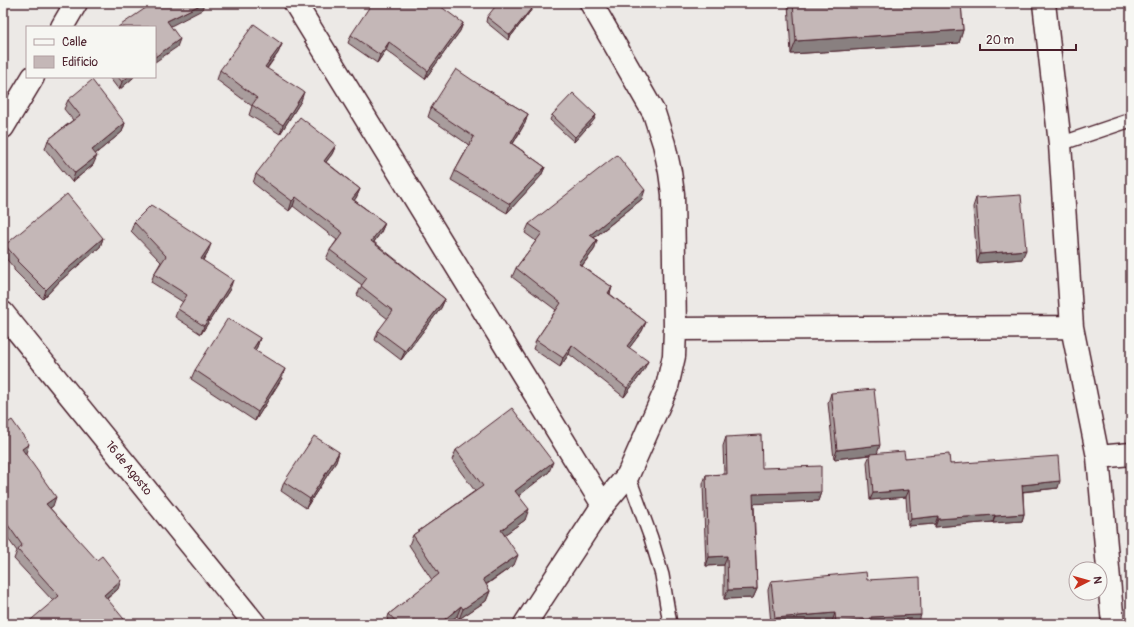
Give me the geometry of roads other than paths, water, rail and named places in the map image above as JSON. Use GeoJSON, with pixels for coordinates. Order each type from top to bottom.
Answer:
{"type":"FeatureCollection","features":[{"type":"Feature","properties":{"kind":"street"},"geometry":{"type":"LineString","coordinates":[[63,26],[76,3]]}},
{"type":"Feature","properties":{"kind":"street"},"geometry":{"type":"LineString","coordinates":[[295,3],[603,505]]}},
{"type":"Feature","properties":{"kind":"street"},"geometry":{"type":"LineString","coordinates":[[525,624],[603,505],[628,475],[667,387],[674,356],[673,194],[664,144],[654,113],[591,3]]}},
{"type":"Feature","properties":{"kind":"street"},"geometry":{"type":"LineString","coordinates":[[1044,3],[1060,144],[1072,327],[1098,457],[1113,624]]}},
{"type":"Feature","properties":{"kind":"street"},"geometry":{"type":"LineString","coordinates":[[3,127],[32,78]]}},
{"type":"Feature","properties":{"kind":"street","name":"16 de Agosto"},"geometry":{"type":"LineString","coordinates":[[3,313],[255,624]]}},
{"type":"Feature","properties":{"kind":"street"},"geometry":{"type":"LineString","coordinates":[[675,329],[1072,327]]}},
{"type":"Feature","properties":{"kind":"street"},"geometry":{"type":"LineString","coordinates":[[1098,457],[1131,454]]}},
{"type":"Feature","properties":{"kind":"lane"},"geometry":{"type":"LineString","coordinates":[[1060,144],[1131,120]]}},
{"type":"Feature","properties":{"kind":"lane"},"geometry":{"type":"LineString","coordinates":[[628,475],[651,538],[662,575],[670,624]]}}]}
